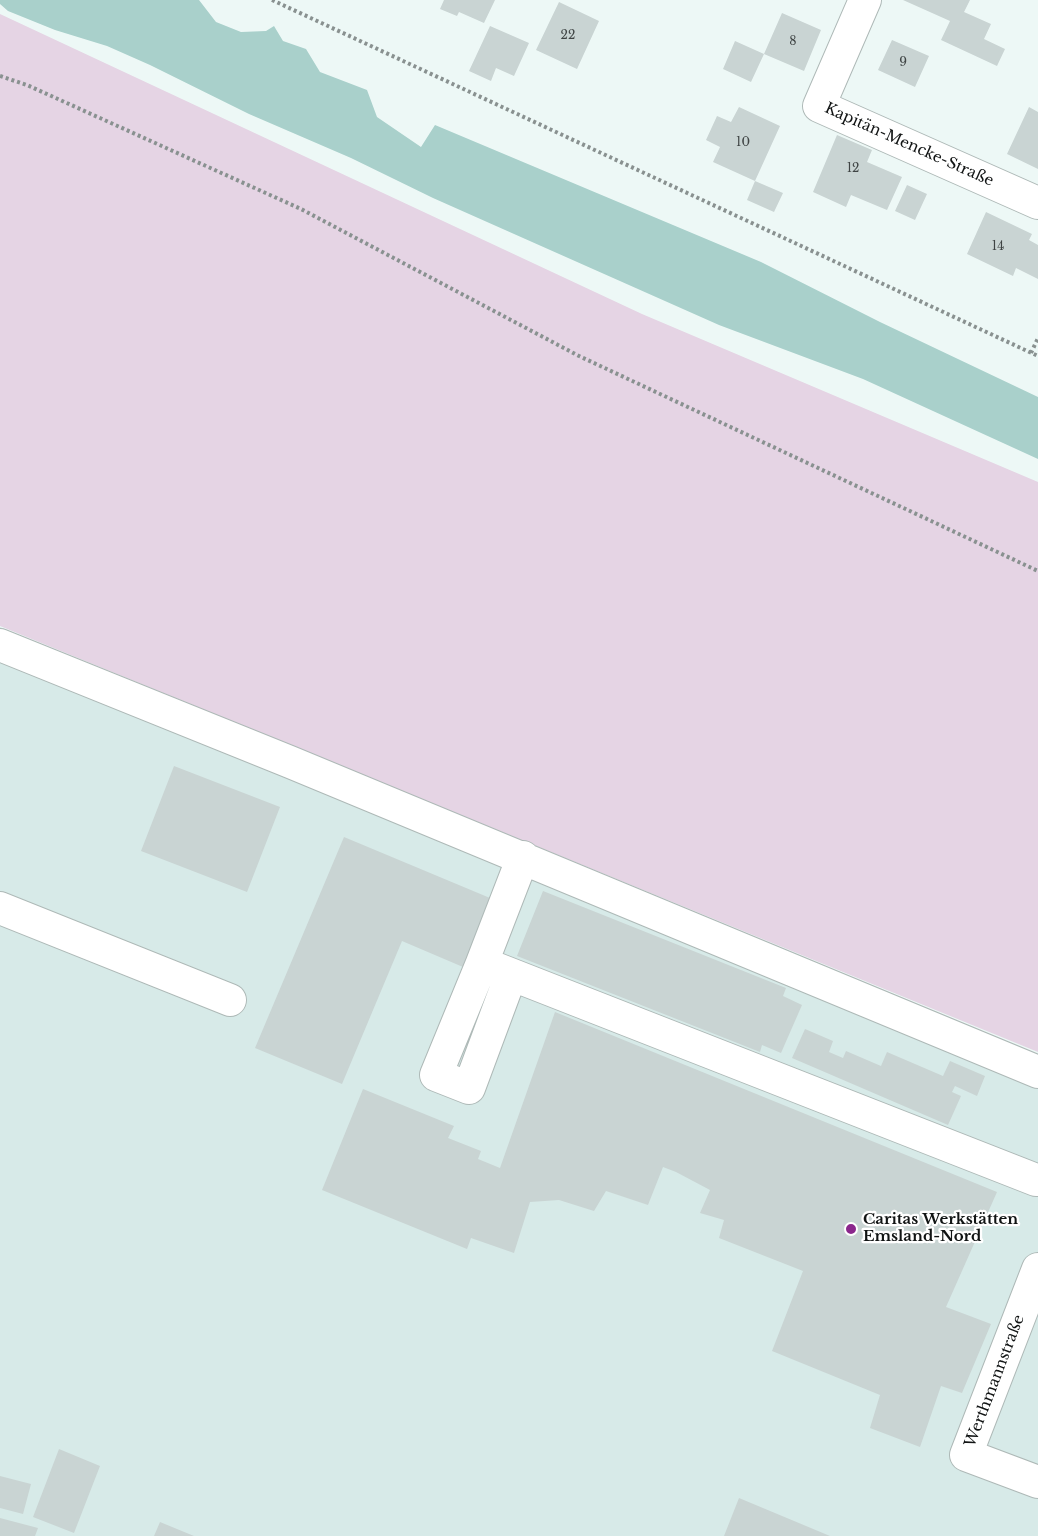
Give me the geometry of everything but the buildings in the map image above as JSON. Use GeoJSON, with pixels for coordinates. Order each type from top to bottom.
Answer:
{"type":"FeatureCollection","features":[{"type":"Feature","properties":{"kind":"street","name":"Kapitän-Mencke-Straße"},"geometry":{"type":"LineString","coordinates":[[865,0],[819,106],[1038,203]]}},
{"type":"Feature","properties":{"kind":"street"},"geometry":{"type":"LineString","coordinates":[[0,645],[523,857],[1038,1072]]}},
{"type":"Feature","properties":{"kind":"street"},"geometry":{"type":"LineString","coordinates":[[511,975],[469,1088],[436,1075],[523,857]]}},
{"type":"Feature","properties":{"kind":"street"},"geometry":{"type":"LineString","coordinates":[[0,908],[230,999]]}},
{"type":"Feature","properties":{"kind":"street"},"geometry":{"type":"LineString","coordinates":[[482,963],[1036,1180]]}},
{"type":"Feature","properties":{"kind":"street","name":"Werthmannstraße"},"geometry":{"type":"LineString","coordinates":[[1038,1269],[966,1455],[1038,1482]]}},
{"type":"Feature","properties":{"kind":"path"},"geometry":{"type":"LineString","coordinates":[[272,0],[1038,356]]}},
{"type":"Feature","properties":{"kind":"path"},"geometry":{"type":"LineString","coordinates":[[0,76],[27,85],[301,209],[579,356],[1038,571]]}},
{"type":"Feature","properties":{"kind":"path"},"geometry":{"type":"LineString","coordinates":[[1031,353],[1038,338]]}},
{"type":"Feature","properties":{"kind":"shaded area"},"geometry":{"type":"Polygon","coordinates":[[[0,14],[642,314],[1038,482],[1038,1052],[0,626],[0,14]]]}},
{"type":"Feature","properties":{"kind":"shaded area"},"geometry":{"type":"Polygon","coordinates":[[[0,627],[1038,1055],[1038,1536],[0,1536],[0,627]]]}},
{"type":"Feature","properties":{"kind":"water"},"geometry":{"type":"Polygon","coordinates":[[[0,0],[199,0],[216,22],[241,32],[266,31],[274,26],[283,41],[306,49],[320,72],[367,90],[377,117],[421,147],[435,125],[761,262],[880,322],[1038,397],[1038,459],[863,379],[719,325],[433,198],[107,46],[55,30],[8,11],[0,4],[0,0]]]}},
{"type":"Feature","properties":{"kind":"place","name":"Caritas Werkstätten Emsland-Nord"},"geometry":{"type":"Point","coordinates":[851,1229]}}]}
